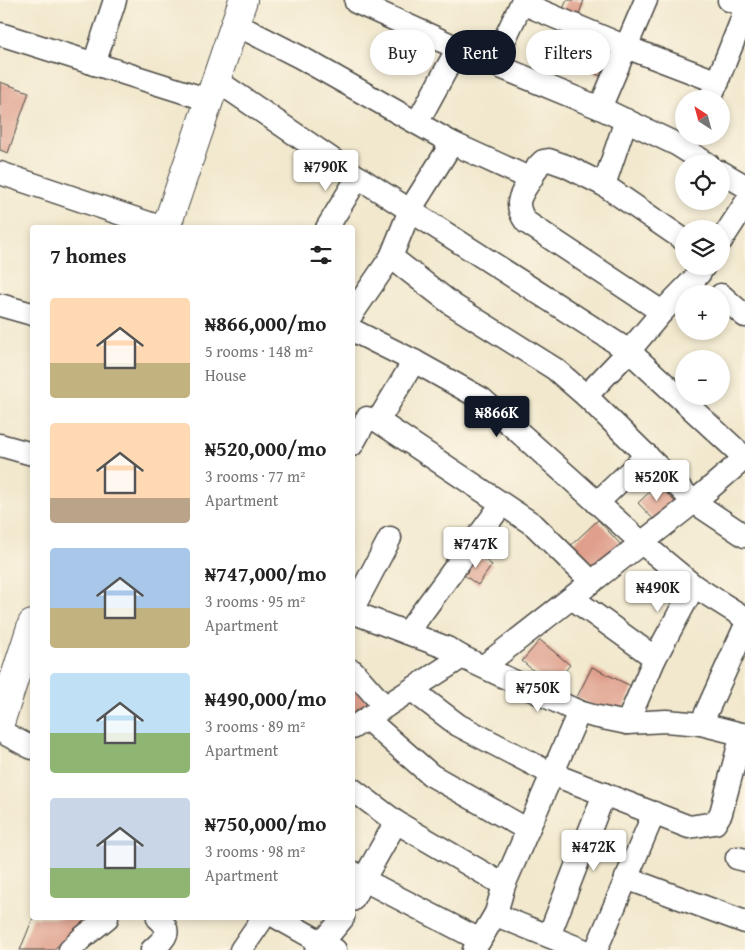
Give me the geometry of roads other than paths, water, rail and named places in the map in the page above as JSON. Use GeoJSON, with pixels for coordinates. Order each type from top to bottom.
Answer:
{"type":"FeatureCollection","features":[{"type":"Feature","properties":{"kind":"street"},"geometry":{"type":"LineString","coordinates":[[94,64],[115,0]]}},
{"type":"Feature","properties":{"kind":"street"},"geometry":{"type":"LineString","coordinates":[[357,0],[356,2],[445,42]]}},
{"type":"Feature","properties":{"kind":"street"},"geometry":{"type":"LineString","coordinates":[[600,108],[646,0]]}},
{"type":"Feature","properties":{"kind":"street"},"geometry":{"type":"LineString","coordinates":[[509,30],[522,1],[626,46],[714,90],[744,13],[729,0]]}},
{"type":"Feature","properties":{"kind":"street"},"geometry":{"type":"LineString","coordinates":[[166,225],[239,12],[300,56],[417,123],[452,143],[531,179]]}},
{"type":"Feature","properties":{"kind":"street"},"geometry":{"type":"LineString","coordinates":[[0,34],[94,64],[213,90],[358,176],[629,351],[745,458],[694,502],[484,666]]}},
{"type":"Feature","properties":{"kind":"street"},"geometry":{"type":"LineString","coordinates":[[417,123],[445,72]]}},
{"type":"Feature","properties":{"kind":"street"},"geometry":{"type":"LineString","coordinates":[[516,73],[600,108],[675,144]]}},
{"type":"Feature","properties":{"kind":"street"},"geometry":{"type":"LineString","coordinates":[[604,185],[626,120]]}},
{"type":"Feature","properties":{"kind":"street"},"geometry":{"type":"LineString","coordinates":[[355,310],[391,257],[410,210],[452,143]]}},
{"type":"Feature","properties":{"kind":"street"},"geometry":{"type":"LineString","coordinates":[[692,145],[700,155]]}},
{"type":"Feature","properties":{"kind":"street"},"geometry":{"type":"LineString","coordinates":[[662,312],[526,222],[518,206],[520,196],[538,166],[549,160],[566,166],[604,185],[675,234]]}},
{"type":"Feature","properties":{"kind":"street"},"geometry":{"type":"LineString","coordinates":[[0,173],[156,225]]}},
{"type":"Feature","properties":{"kind":"street"},"geometry":{"type":"LineString","coordinates":[[329,225],[358,176]]}},
{"type":"Feature","properties":{"kind":"street"},"geometry":{"type":"LineString","coordinates":[[730,177],[745,186]]}},
{"type":"Feature","properties":{"kind":"street"},"geometry":{"type":"LineString","coordinates":[[732,237],[745,204]]}},
{"type":"Feature","properties":{"kind":"street"},"geometry":{"type":"LineString","coordinates":[[391,257],[452,305],[555,369],[586,396],[694,502],[745,536]]}},
{"type":"Feature","properties":{"kind":"street"},"geometry":{"type":"LineString","coordinates":[[586,396],[697,275]]}},
{"type":"Feature","properties":{"kind":"street"},"geometry":{"type":"LineString","coordinates":[[706,275],[714,285]]}},
{"type":"Feature","properties":{"kind":"street"},"geometry":{"type":"LineString","coordinates":[[730,302],[745,316]]}},
{"type":"Feature","properties":{"kind":"street"},"geometry":{"type":"LineString","coordinates":[[0,305],[30,313]]}},
{"type":"Feature","properties":{"kind":"street"},"geometry":{"type":"LineString","coordinates":[[355,332],[414,361],[482,399],[642,543],[694,586],[745,618]]}},
{"type":"Feature","properties":{"kind":"street"},"geometry":{"type":"LineString","coordinates":[[355,439],[366,417],[414,361]]}},
{"type":"Feature","properties":{"kind":"street"},"geometry":{"type":"LineString","coordinates":[[366,417],[534,525],[592,582]]}},
{"type":"Feature","properties":{"kind":"street"},"geometry":{"type":"LineString","coordinates":[[0,445],[30,453]]}},
{"type":"Feature","properties":{"kind":"street"},"geometry":{"type":"LineString","coordinates":[[597,503],[646,456]]}},
{"type":"Feature","properties":{"kind":"street"},"geometry":{"type":"LineString","coordinates":[[407,633],[502,504]]}},
{"type":"Feature","properties":{"kind":"street"},"geometry":{"type":"LineString","coordinates":[[355,605],[390,538]]}},
{"type":"Feature","properties":{"kind":"street"},"geometry":{"type":"LineString","coordinates":[[627,723],[655,658],[694,586]]}},
{"type":"Feature","properties":{"kind":"street"},"geometry":{"type":"LineString","coordinates":[[572,598],[655,658]]}},
{"type":"Feature","properties":{"kind":"street"},"geometry":{"type":"LineString","coordinates":[[355,612],[447,648],[462,657],[579,712],[627,723],[666,721],[702,724],[743,735],[721,813],[715,823],[689,827],[552,774],[458,725],[412,690]]}},
{"type":"Feature","properties":{"kind":"street"},"geometry":{"type":"LineString","coordinates":[[702,724],[745,627]]}},
{"type":"Feature","properties":{"kind":"street"},"geometry":{"type":"LineString","coordinates":[[0,723],[26,664],[30,637]]}},
{"type":"Feature","properties":{"kind":"street"},"geometry":{"type":"LineString","coordinates":[[368,718],[462,657]]}},
{"type":"Feature","properties":{"kind":"street"},"geometry":{"type":"LineString","coordinates":[[355,677],[368,718],[431,775],[528,830]]}},
{"type":"Feature","properties":{"kind":"street"},"geometry":{"type":"LineString","coordinates":[[396,822],[358,876],[477,945],[496,913],[504,885],[579,712]]}},
{"type":"Feature","properties":{"kind":"street"},"geometry":{"type":"LineString","coordinates":[[0,731],[30,747]]}},
{"type":"Feature","properties":{"kind":"street"},"geometry":{"type":"LineString","coordinates":[[355,791],[396,822],[504,885]]}},
{"type":"Feature","properties":{"kind":"street"},"geometry":{"type":"LineString","coordinates":[[549,936],[604,794]]}},
{"type":"Feature","properties":{"kind":"street"},"geometry":{"type":"LineString","coordinates":[[596,950],[654,813]]}},
{"type":"Feature","properties":{"kind":"street"},"geometry":{"type":"LineString","coordinates":[[626,878],[745,922]]}},
{"type":"Feature","properties":{"kind":"street"},"geometry":{"type":"LineString","coordinates":[[496,913],[506,919],[583,950]]}},
{"type":"Feature","properties":{"kind":"street"},"geometry":{"type":"LineString","coordinates":[[70,950],[104,920]]}},
{"type":"Feature","properties":{"kind":"street"},"geometry":{"type":"LineString","coordinates":[[152,950],[163,940],[167,932],[166,925],[160,920]]}},
{"type":"Feature","properties":{"kind":"street"},"geometry":{"type":"LineString","coordinates":[[241,950],[262,920]]}},
{"type":"Feature","properties":{"kind":"street"},"geometry":{"type":"LineString","coordinates":[[281,920],[324,948],[342,920]]}}]}
